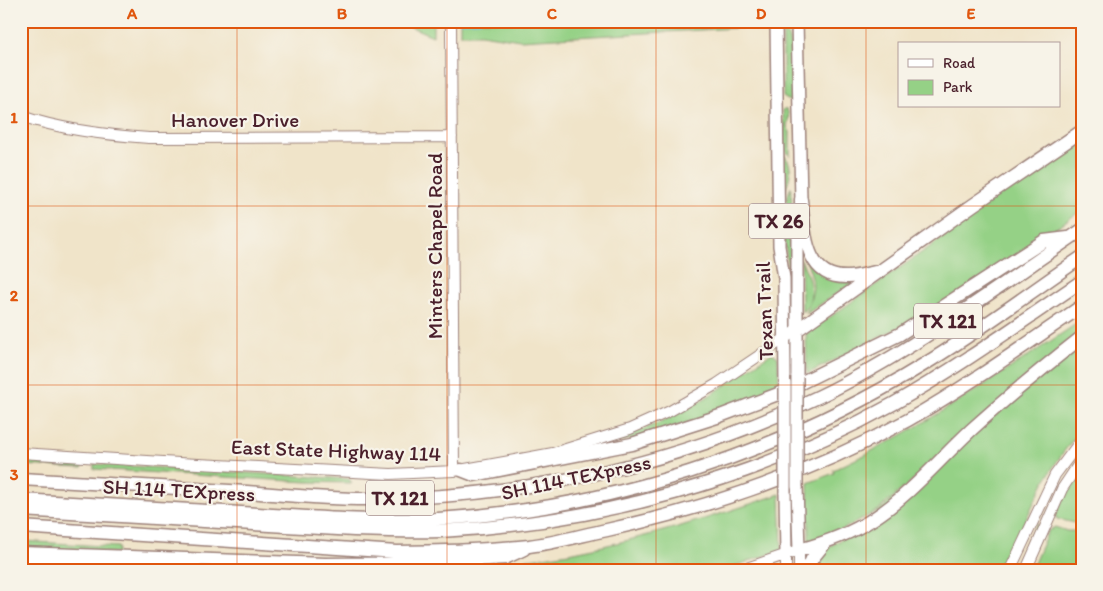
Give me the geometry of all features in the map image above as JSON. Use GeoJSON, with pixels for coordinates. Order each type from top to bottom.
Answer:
{"type":"FeatureCollection","features":[{"type":"Feature","properties":{"kind":"highway"},"geometry":{"type":"LineString","coordinates":[[797,330],[973,205],[1082,131]]}},
{"type":"Feature","properties":{"kind":"highway"},"geometry":{"type":"LineString","coordinates":[[801,200],[807,248],[813,259],[822,269],[833,275],[843,277],[880,272]]}},
{"type":"Feature","properties":{"kind":"highway","name":"TX 121"},"geometry":{"type":"LineString","coordinates":[[21,479],[363,499],[475,494],[562,481],[604,472],[721,437],[770,419],[820,396],[917,342],[1082,230]]}},
{"type":"Feature","properties":{"kind":"highway"},"geometry":{"type":"LineString","coordinates":[[458,471],[474,475],[609,450],[665,435],[742,408],[785,390],[900,334],[1044,241],[1070,238]]}},
{"type":"Feature","properties":{"kind":"highway","name":"SH 114 TEXpress"},"geometry":{"type":"LineString","coordinates":[[21,500],[310,518],[396,520],[478,516],[563,504],[605,495],[664,480],[730,458],[802,429],[848,407],[924,365],[1082,257]]}},
{"type":"Feature","properties":{"kind":"highway","name":"SH 114 TEXpress"},"geometry":{"type":"LineString","coordinates":[[21,510],[354,530],[440,531],[534,521],[610,508],[669,494],[735,474],[807,446],[854,424],[966,360],[1082,281]]}},
{"type":"Feature","properties":{"kind":"highway","name":"TX 121"},"geometry":{"type":"LineString","coordinates":[[21,527],[397,552],[436,552],[531,546],[697,508],[770,483],[820,463],[891,428],[944,398],[1082,306]]}},
{"type":"Feature","properties":{"kind":"highway"},"geometry":{"type":"LineString","coordinates":[[799,550],[827,542],[857,528],[884,512],[972,430],[1050,362],[1082,337]]}},
{"type":"Feature","properties":{"kind":"highway"},"geometry":{"type":"LineString","coordinates":[[807,570],[812,559],[827,542]]}},
{"type":"Feature","properties":{"kind":"highway"},"geometry":{"type":"LineString","coordinates":[[21,553],[354,564],[422,563],[505,558],[531,546]]}},
{"type":"Feature","properties":{"kind":"main road","name":"Minters Chapel Road"},"geometry":{"type":"LineString","coordinates":[[451,21],[458,471]]}},
{"type":"Feature","properties":{"kind":"main road","name":"Texan Trail"},"geometry":{"type":"LineString","coordinates":[[776,21],[779,246],[784,278],[786,570]]}},
{"type":"Feature","properties":{"kind":"main road","name":"Texan Trail"},"geometry":{"type":"LineString","coordinates":[[797,21],[801,200],[797,235],[799,570]]}},
{"type":"Feature","properties":{"kind":"main road"},"geometry":{"type":"LineString","coordinates":[[778,102],[789,104],[798,114]]}},
{"type":"Feature","properties":{"kind":"main road","name":"Hanover Drive"},"geometry":{"type":"LineString","coordinates":[[21,116],[60,127],[149,138],[452,137]]}},
{"type":"Feature","properties":{"kind":"main road","name":"East State Highway 114"},"geometry":{"type":"LineString","coordinates":[[21,453],[391,474],[458,471],[568,449],[630,429],[691,400],[797,330]]}},
{"type":"Feature","properties":{"kind":"main road"},"geometry":{"type":"LineString","coordinates":[[1010,570],[1055,475],[1082,439]]}},
{"type":"Feature","properties":{"kind":"main road"},"geometry":{"type":"LineString","coordinates":[[1026,570],[1062,489],[1082,459]]}},
{"type":"Feature","properties":{"kind":"main road"},"geometry":{"type":"LineString","coordinates":[[741,570],[799,550]]}},
{"type":"Feature","properties":{"kind":"main road"},"geometry":{"type":"LineString","coordinates":[[21,561],[199,570]]}},
{"type":"Feature","properties":{"kind":"green space"},"geometry":{"type":"Polygon","coordinates":[[[396,21],[433,21],[433,36],[396,21]]]}},
{"type":"Feature","properties":{"kind":"green space"},"geometry":{"type":"Polygon","coordinates":[[[460,21],[766,21],[766,30],[756,27],[520,40],[481,34],[460,34],[460,21]]]}},
{"type":"Feature","properties":{"kind":"green space"},"geometry":{"type":"Polygon","coordinates":[[[784,21],[788,21],[785,31],[791,47],[794,78],[793,106],[791,102],[783,97],[784,21]]]}},
{"type":"Feature","properties":{"kind":"green space"},"geometry":{"type":"Polygon","coordinates":[[[785,108],[789,114],[787,127],[790,132],[790,156],[784,149],[783,110],[785,108]]]}},
{"type":"Feature","properties":{"kind":"green space"},"geometry":{"type":"Polygon","coordinates":[[[1082,134],[1082,210],[986,276],[929,312],[807,374],[806,334],[955,229],[978,211],[976,206],[1082,134]]]}},
{"type":"Feature","properties":{"kind":"green space"},"geometry":{"type":"Polygon","coordinates":[[[784,155],[789,164],[790,174],[783,195],[784,155]]]}},
{"type":"Feature","properties":{"kind":"green space"},"geometry":{"type":"Polygon","coordinates":[[[791,187],[793,238],[786,219],[786,206],[791,187]]]}},
{"type":"Feature","properties":{"kind":"green space"},"geometry":{"type":"Polygon","coordinates":[[[783,224],[791,253],[788,270],[783,224]]]}},
{"type":"Feature","properties":{"kind":"green space"},"geometry":{"type":"Polygon","coordinates":[[[801,260],[811,287],[810,301],[802,312],[801,260]]]}},
{"type":"Feature","properties":{"kind":"green space"},"geometry":{"type":"Polygon","coordinates":[[[806,260],[857,280],[806,314],[813,282],[806,260]]]}},
{"type":"Feature","properties":{"kind":"green space"},"geometry":{"type":"Polygon","coordinates":[[[1082,320],[1082,333],[877,511],[838,532],[809,542],[808,483],[834,473],[833,470],[930,419],[1082,320]]]}},
{"type":"Feature","properties":{"kind":"green space"},"geometry":{"type":"Polygon","coordinates":[[[1082,343],[1082,430],[1057,461],[1046,479],[1028,514],[1004,570],[813,570],[823,550],[853,533],[1006,404],[1082,343]]]}},
{"type":"Feature","properties":{"kind":"green space"},"geometry":{"type":"Polygon","coordinates":[[[772,353],[778,357],[779,387],[742,404],[648,436],[601,445],[645,429],[688,408],[772,353]]]}},
{"type":"Feature","properties":{"kind":"green space"},"geometry":{"type":"Polygon","coordinates":[[[21,458],[83,463],[84,466],[82,468],[21,465],[21,458]]]}},
{"type":"Feature","properties":{"kind":"green space"},"geometry":{"type":"Polygon","coordinates":[[[94,464],[349,479],[352,483],[94,469],[94,464]]]}},
{"type":"Feature","properties":{"kind":"green space"},"geometry":{"type":"Polygon","coordinates":[[[1082,466],[1082,521],[1075,523],[1057,519],[1056,514],[1069,485],[1082,466]]]}},
{"type":"Feature","properties":{"kind":"green space"},"geometry":{"type":"Polygon","coordinates":[[[780,494],[782,550],[723,570],[445,568],[542,557],[600,547],[678,527],[780,494]]]}},
{"type":"Feature","properties":{"kind":"green space"},"geometry":{"type":"Polygon","coordinates":[[[1037,523],[1038,526],[1019,570],[1014,570],[1037,523]]]}},
{"type":"Feature","properties":{"kind":"green space"},"geometry":{"type":"Polygon","coordinates":[[[1055,527],[1067,531],[1082,531],[1082,570],[1031,570],[1048,531],[1055,527]]]}},
{"type":"Feature","properties":{"kind":"green space"},"geometry":{"type":"Polygon","coordinates":[[[21,541],[118,547],[118,553],[21,550],[21,541]]]}},
{"type":"Feature","properties":{"kind":"waterway"},"geometry":{"type":"LineString","coordinates":[[434,21],[440,22]]}},
{"type":"Feature","properties":{"kind":"waterway"},"geometry":{"type":"LineString","coordinates":[[461,22],[480,21]]}}]}
